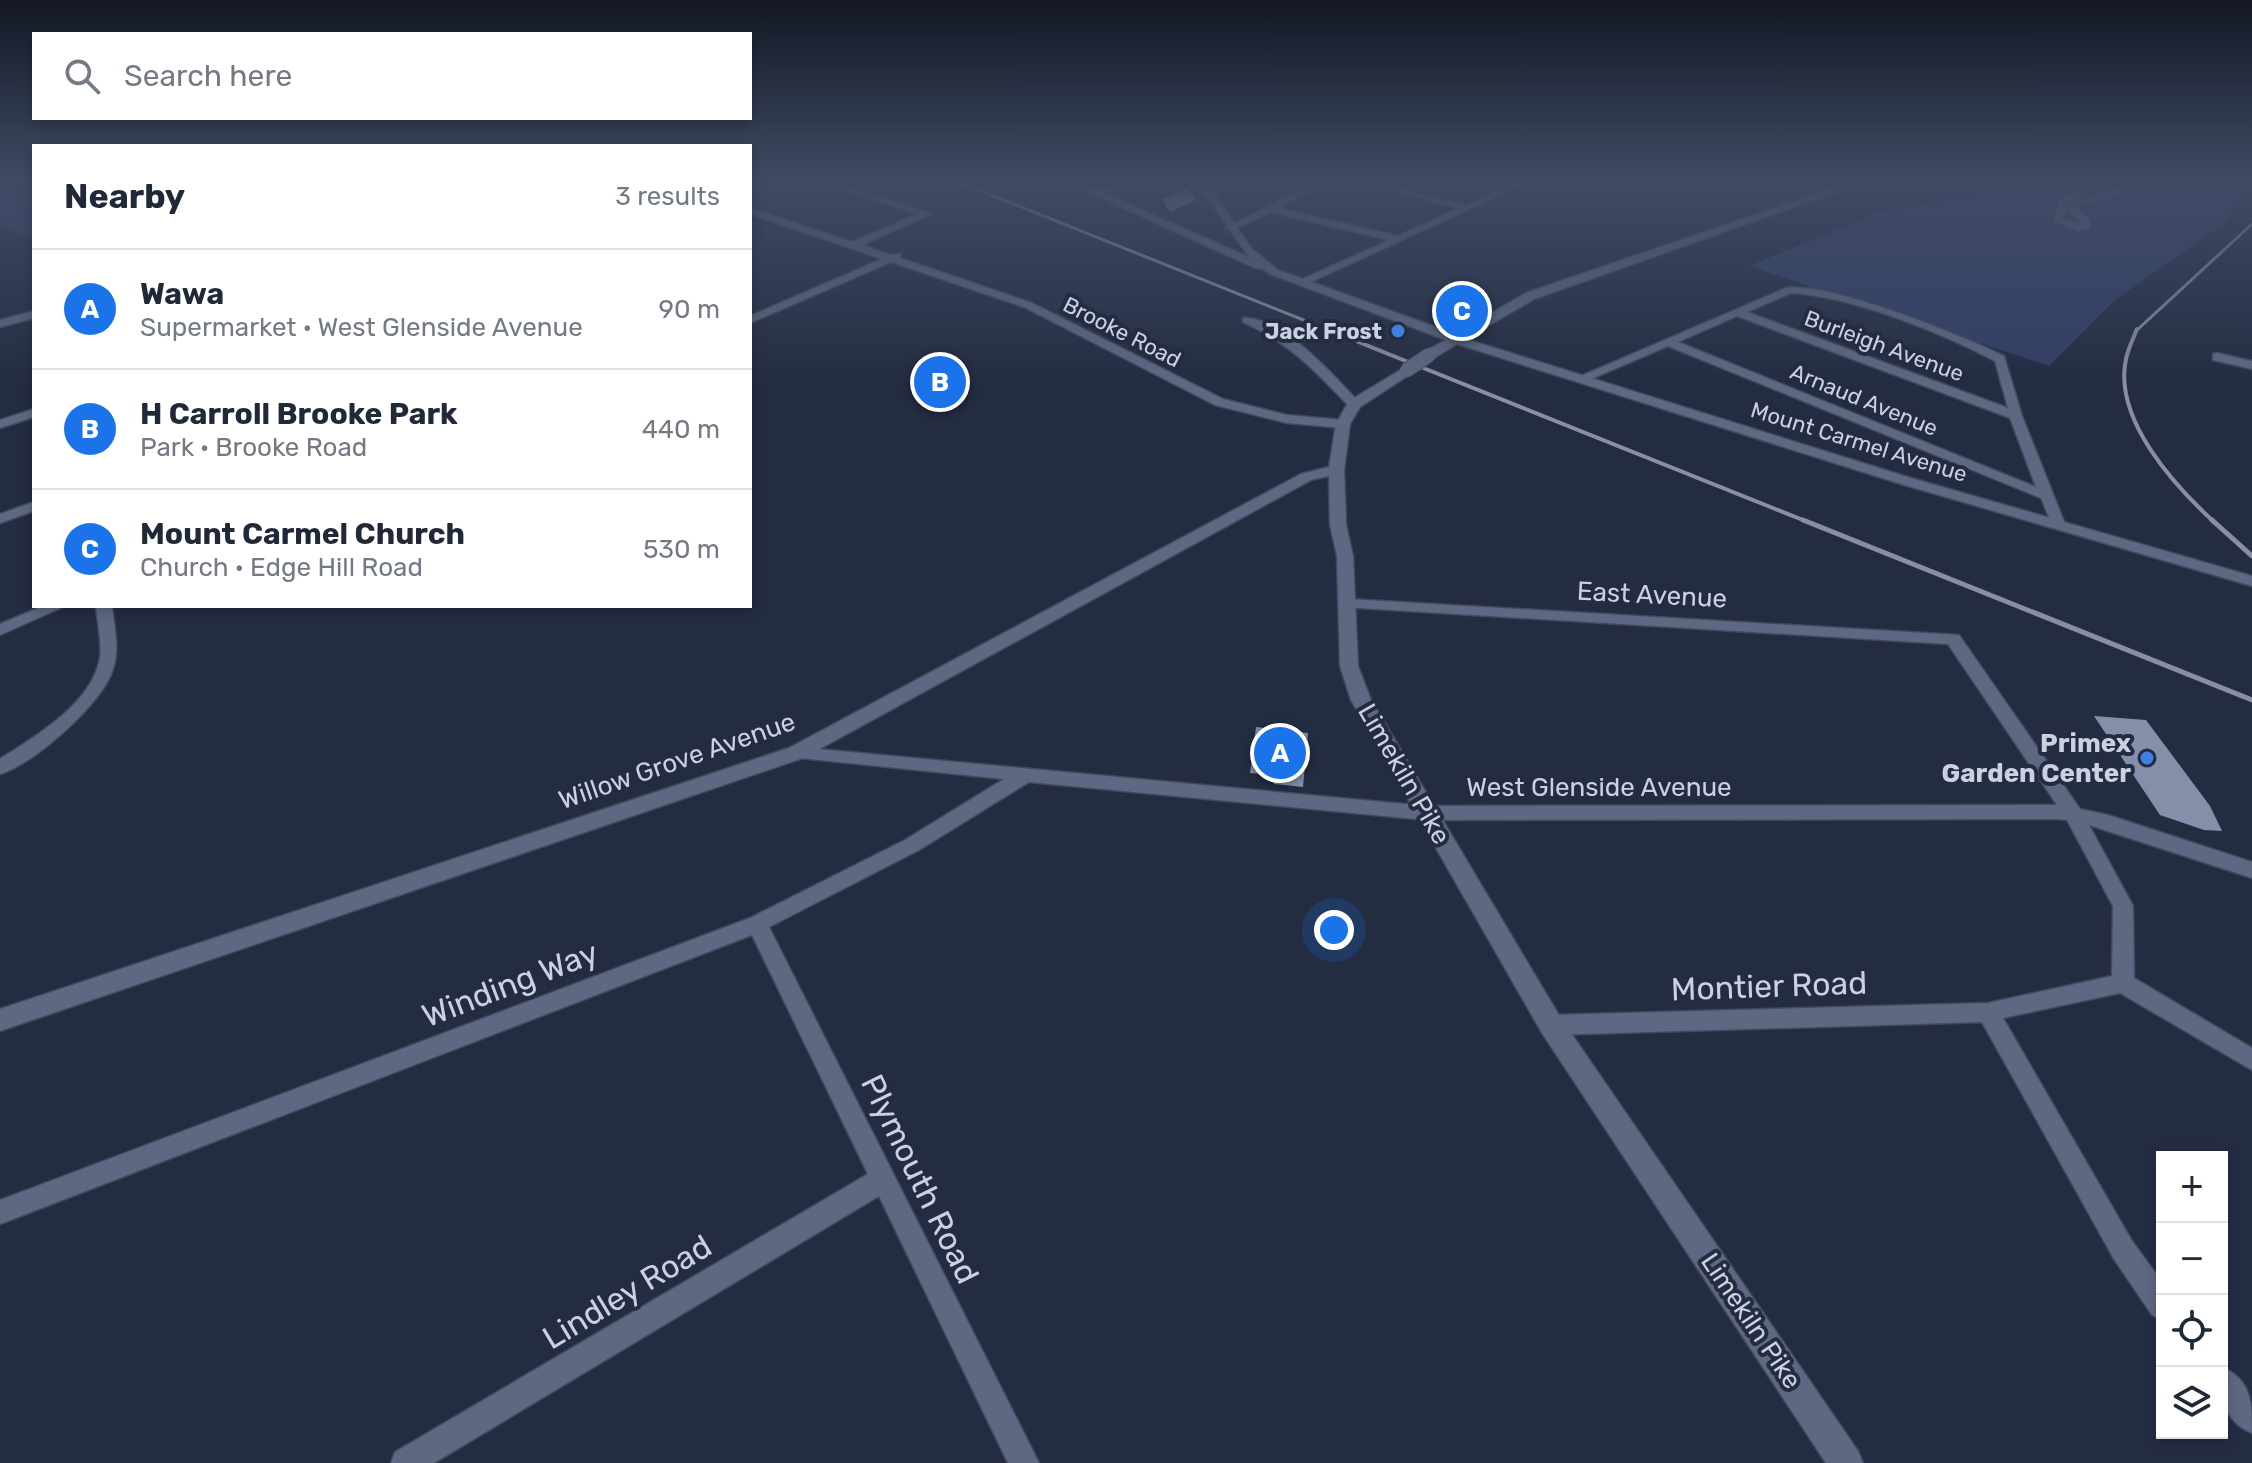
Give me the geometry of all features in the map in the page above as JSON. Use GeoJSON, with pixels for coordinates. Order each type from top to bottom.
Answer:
{"type":"FeatureCollection","features":[{"type":"Feature","properties":{"kind":"street","name":"Brooke Road"},"geometry":{"type":"LineString","coordinates":[[861,248],[895,257],[1028,305],[1219,402],[1287,419],[1343,424]]}},
{"type":"Feature","properties":{"kind":"street"},"geometry":{"type":"LineString","coordinates":[[1215,248],[1455,340]]}},
{"type":"Feature","properties":{"kind":"street"},"geometry":{"type":"LineString","coordinates":[[1246,248],[1274,272]]}},
{"type":"Feature","properties":{"kind":"street"},"geometry":{"type":"LineString","coordinates":[[1302,283],[1374,248]]}},
{"type":"Feature","properties":{"kind":"street","name":"Limekiln Pike"},"geometry":{"type":"LineString","coordinates":[[1668,248],[1530,296],[1430,354],[1354,404],[1343,424],[1336,470],[1338,525],[1345,556],[1349,666],[1369,715],[1551,1025],[1846,1463]]}},
{"type":"Feature","properties":{"kind":"street"},"geometry":{"type":"LineString","coordinates":[[752,319],[895,257]]}},
{"type":"Feature","properties":{"kind":"street"},"geometry":{"type":"LineString","coordinates":[[1580,379],[1790,290],[1818,291],[1971,344],[2004,364],[2016,416],[2058,524]]}},
{"type":"Feature","properties":{"kind":"street","name":"Burleigh Avenue"},"geometry":{"type":"LineString","coordinates":[[1738,313],[2016,416]]}},
{"type":"Feature","properties":{"kind":"street"},"geometry":{"type":"LineString","coordinates":[[0,324],[32,315]]}},
{"type":"Feature","properties":{"kind":"street"},"geometry":{"type":"LineString","coordinates":[[1247,320],[1280,335],[1302,351],[1354,404]]}},
{"type":"Feature","properties":{"kind":"street"},"geometry":{"type":"LineString","coordinates":[[1416,325],[1430,338],[1430,354]]}},
{"type":"Feature","properties":{"kind":"street","name":"Mount Carmel Avenue"},"geometry":{"type":"LineString","coordinates":[[1455,340],[1906,481],[2252,581]]}},
{"type":"Feature","properties":{"kind":"street","name":"Arnaud Avenue"},"geometry":{"type":"LineString","coordinates":[[1668,342],[2045,495]]}},
{"type":"Feature","properties":{"kind":"street"},"geometry":{"type":"LineString","coordinates":[[2217,357],[2252,365]]}},
{"type":"Feature","properties":{"kind":"street"},"geometry":{"type":"LineString","coordinates":[[0,424],[32,414]]}},
{"type":"Feature","properties":{"kind":"street","name":"Willow Grove Avenue"},"geometry":{"type":"LineString","coordinates":[[0,1020],[796,753],[1306,477],[1336,470]]}},
{"type":"Feature","properties":{"kind":"street"},"geometry":{"type":"LineString","coordinates":[[0,519],[32,507]]}},
{"type":"Feature","properties":{"kind":"street","name":"East Avenue"},"geometry":{"type":"LineString","coordinates":[[1348,604],[1953,639],[2073,814]]}},
{"type":"Feature","properties":{"kind":"street"},"geometry":{"type":"LineString","coordinates":[[0,630],[52,608]]}},
{"type":"Feature","properties":{"kind":"street"},"geometry":{"type":"LineString","coordinates":[[0,768],[58,727],[97,682],[108,656],[104,608]]}},
{"type":"Feature","properties":{"kind":"street","name":"West Glenside Avenue"},"geometry":{"type":"LineString","coordinates":[[796,753],[1426,813],[2044,811],[2101,820],[2252,870]]}},
{"type":"Feature","properties":{"kind":"street","name":"Winding Way"},"geometry":{"type":"LineString","coordinates":[[0,1212],[757,924],[912,845],[1024,776]]}},
{"type":"Feature","properties":{"kind":"street"},"geometry":{"type":"LineString","coordinates":[[2073,814],[2123,906],[2123,983],[2252,1060]]}},
{"type":"Feature","properties":{"kind":"street","name":"Plymouth Road"},"geometry":{"type":"LineString","coordinates":[[757,924],[1024,1463]]}},
{"type":"Feature","properties":{"kind":"street","name":"Montier Road"},"geometry":{"type":"LineString","coordinates":[[1551,1025],[1988,1012],[2123,983]]}},
{"type":"Feature","properties":{"kind":"street"},"geometry":{"type":"LineString","coordinates":[[1988,1012],[2123,1250],[2156,1297]]}},
{"type":"Feature","properties":{"kind":"street","name":"Lindley Road"},"geometry":{"type":"LineString","coordinates":[[406,1463],[882,1180]]}},
{"type":"Feature","properties":{"kind":"street"},"geometry":{"type":"LineString","coordinates":[[2228,1388],[2252,1418]]}},
{"type":"Feature","properties":{"kind":"shaded area"},"geometry":{"type":"Polygon","coordinates":[[[1792,248],[2189,248],[2115,300],[2049,366],[1749,266],[1792,248]]]}},
{"type":"Feature","properties":{"kind":"building","name":"Primex Garden Center"},"geometry":{"type":"Polygon","coordinates":[[[2094,716],[2146,720],[2210,806],[2222,831],[2204,830],[2160,815],[2094,716]]]}},
{"type":"Feature","properties":{"kind":"building"},"geometry":{"type":"Polygon","coordinates":[[[1256,727],[1308,733],[1303,787],[1274,784],[1275,775],[1250,773],[1256,727]]]}},
{"type":"Feature","properties":{"kind":"railway"},"geometry":{"type":"LineString","coordinates":[[1124,248],[1331,331]]}},
{"type":"Feature","properties":{"kind":"railway"},"geometry":{"type":"LineString","coordinates":[[2136,331],[2226,248]]}},
{"type":"Feature","properties":{"kind":"railway"},"geometry":{"type":"LineString","coordinates":[[1326,329],[1808,522]]}},
{"type":"Feature","properties":{"kind":"railway"},"geometry":{"type":"LineString","coordinates":[[2136,331],[2127,355],[2124,382],[2129,405],[2150,449],[2165,470],[2212,520]]}},
{"type":"Feature","properties":{"kind":"railway"},"geometry":{"type":"LineString","coordinates":[[1803,520],[2252,700]]}},
{"type":"Feature","properties":{"kind":"railway"},"geometry":{"type":"LineString","coordinates":[[2212,520],[2252,556]]}},
{"type":"Feature","properties":{"kind":"place","name":"Mount Carmel Church"},"geometry":{"type":"Point","coordinates":[1462,311]}},
{"type":"Feature","properties":{"kind":"place","name":"Jack Frost"},"geometry":{"type":"Point","coordinates":[1398,331]}},
{"type":"Feature","properties":{"kind":"place","name":"H Carroll Brooke Park"},"geometry":{"type":"Point","coordinates":[940,382]}},
{"type":"Feature","properties":{"kind":"place","name":"Wawa"},"geometry":{"type":"Point","coordinates":[1280,753]}},
{"type":"Feature","properties":{"kind":"place","name":"Primex Garden Center"},"geometry":{"type":"Point","coordinates":[2147,758]}}]}
